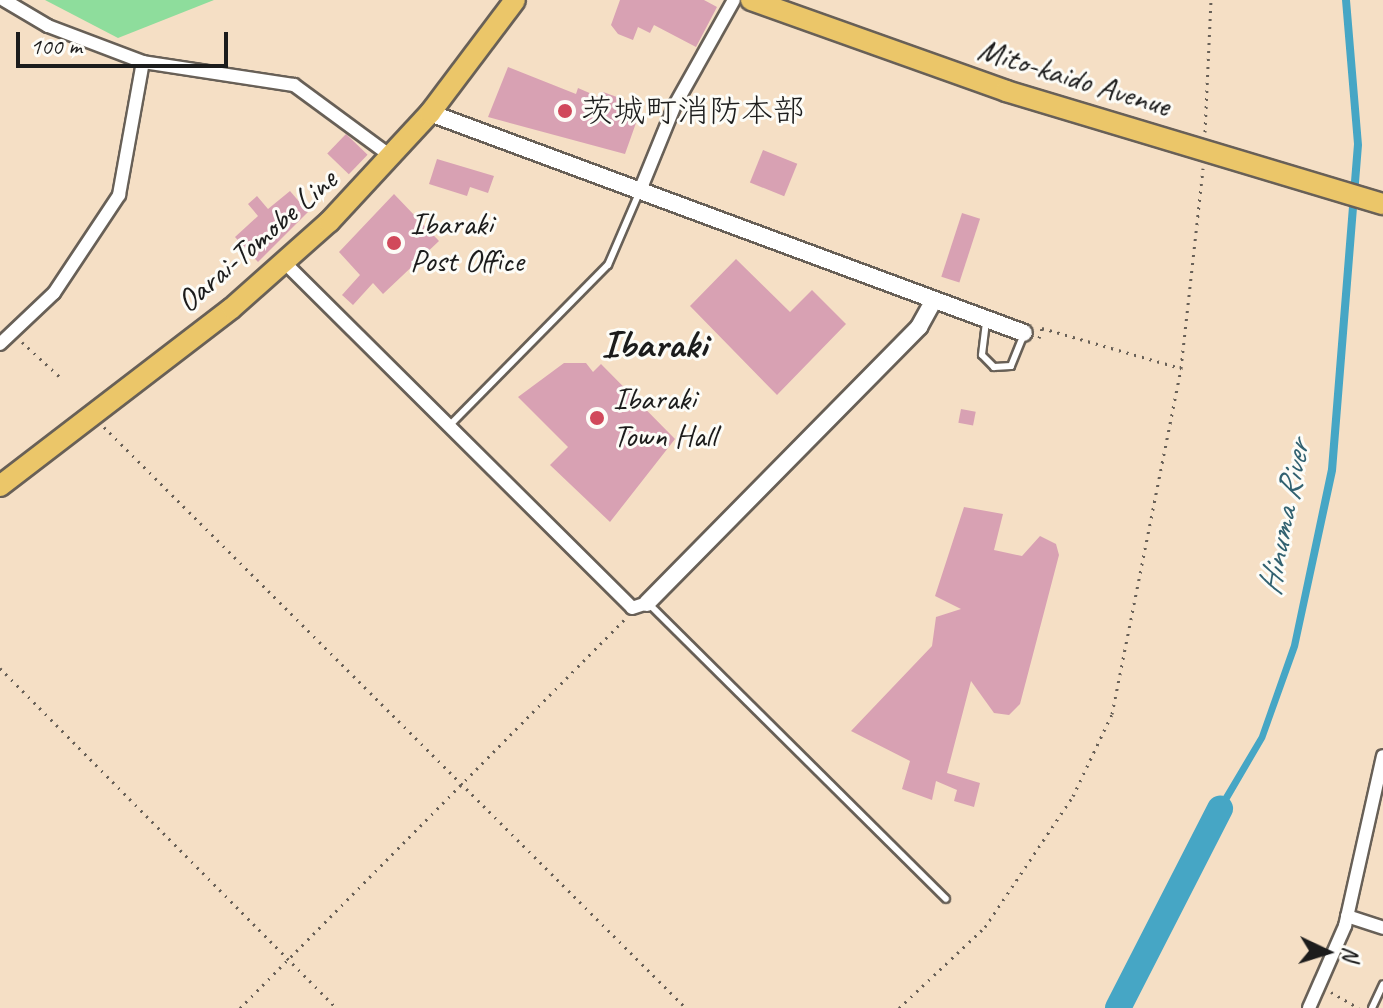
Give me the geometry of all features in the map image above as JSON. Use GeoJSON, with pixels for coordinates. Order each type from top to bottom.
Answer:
{"type":"FeatureCollection","features":[{"type":"Feature","properties":{"kind":"main road","name":"Oarai-Tomobe Line"},"geometry":{"type":"LineString","coordinates":[[0,486],[285,263],[392,157],[430,113],[515,0]]}},
{"type":"Feature","properties":{"kind":"main road","name":"Mito-kaido Avenue"},"geometry":{"type":"LineString","coordinates":[[751,0],[1006,91],[1206,148],[1383,204]]}},
{"type":"Feature","properties":{"kind":"street"},"geometry":{"type":"LineString","coordinates":[[4,0],[48,26],[143,62],[294,85],[392,157]]}},
{"type":"Feature","properties":{"kind":"street"},"geometry":{"type":"LineString","coordinates":[[639,193],[675,105],[734,0]]}},
{"type":"Feature","properties":{"kind":"street"},"geometry":{"type":"LineString","coordinates":[[0,344],[54,293],[119,195],[143,62]]}},
{"type":"Feature","properties":{"kind":"street"},"geometry":{"type":"LineString","coordinates":[[430,113],[933,302],[1024,333]]}},
{"type":"Feature","properties":{"kind":"street"},"geometry":{"type":"LineString","coordinates":[[285,263],[448,427],[640,605],[919,327],[933,302]]}},
{"type":"Feature","properties":{"kind":"street"},"geometry":{"type":"LineString","coordinates":[[1309,1008],[1321,986],[1347,916],[1383,756]]}},
{"type":"Feature","properties":{"kind":"street"},"geometry":{"type":"LineString","coordinates":[[1347,916],[1383,928]]}},
{"type":"Feature","properties":{"kind":"lane"},"geometry":{"type":"LineString","coordinates":[[448,427],[608,265],[639,193]]}},
{"type":"Feature","properties":{"kind":"lane"},"geometry":{"type":"LineString","coordinates":[[986,320],[982,355],[994,367],[1011,366],[1024,333]]}},
{"type":"Feature","properties":{"kind":"lane"},"geometry":{"type":"LineString","coordinates":[[640,605],[946,899]]}},
{"type":"Feature","properties":{"kind":"lane"},"geometry":{"type":"LineString","coordinates":[[1372,1008],[1383,984]]}},
{"type":"Feature","properties":{"kind":"path"},"geometry":{"type":"LineString","coordinates":[[899,1008],[985,927],[1073,796],[1112,714],[1181,368],[1206,148],[1211,0]]}},
{"type":"Feature","properties":{"kind":"path"},"geometry":{"type":"LineString","coordinates":[[1024,333],[1040,338],[1042,328],[1181,368]]}},
{"type":"Feature","properties":{"kind":"path"},"geometry":{"type":"LineString","coordinates":[[13,334],[61,378]]}},
{"type":"Feature","properties":{"kind":"path"},"geometry":{"type":"LineString","coordinates":[[93,416],[686,1008]]}},
{"type":"Feature","properties":{"kind":"path"},"geometry":{"type":"LineString","coordinates":[[240,1008],[640,605]]}},
{"type":"Feature","properties":{"kind":"path"},"geometry":{"type":"LineString","coordinates":[[0,668],[337,1008]]}},
{"type":"Feature","properties":{"kind":"path"},"geometry":{"type":"LineString","coordinates":[[1321,986],[1359,1008]]}},
{"type":"Feature","properties":{"kind":"green space"},"geometry":{"type":"Polygon","coordinates":[[[45,0],[214,0],[118,38],[45,0]]]}},
{"type":"Feature","properties":{"kind":"water"},"geometry":{"type":"Polygon","coordinates":[[[1342,0],[1350,0],[1362,145],[1336,471],[1298,647],[1265,739],[1206,840],[1199,837],[1259,736],[1291,645],[1328,469],[1354,144],[1342,0]]]}},
{"type":"Feature","properties":{"kind":"building"},"geometry":{"type":"Polygon","coordinates":[[[620,0],[704,0],[717,7],[696,47],[654,25],[650,33],[638,27],[633,40],[618,34],[611,25],[620,0]]]}},
{"type":"Feature","properties":{"kind":"building","name":"茨城町消防本部"},"geometry":{"type":"Polygon","coordinates":[[[508,67],[576,94],[578,88],[601,98],[603,92],[642,106],[625,154],[488,117],[508,67]]]}},
{"type":"Feature","properties":{"kind":"building"},"geometry":{"type":"Polygon","coordinates":[[[346,134],[368,155],[349,174],[327,153],[346,134]]]}},
{"type":"Feature","properties":{"kind":"building"},"geometry":{"type":"Polygon","coordinates":[[[763,150],[797,164],[784,196],[750,182],[763,150]]]}},
{"type":"Feature","properties":{"kind":"building"},"geometry":{"type":"Polygon","coordinates":[[[437,159],[494,176],[488,193],[470,187],[467,196],[429,184],[437,159]]]}},
{"type":"Feature","properties":{"kind":"building"},"geometry":{"type":"Polygon","coordinates":[[[290,191],[308,212],[258,262],[235,237],[258,216],[248,204],[257,196],[268,209],[290,191]]]}},
{"type":"Feature","properties":{"kind":"building"},"geometry":{"type":"Polygon","coordinates":[[[394,194],[439,241],[383,294],[373,283],[353,305],[342,295],[360,275],[339,252],[394,194]]]}},
{"type":"Feature","properties":{"kind":"building"},"geometry":{"type":"Polygon","coordinates":[[[962,213],[980,219],[959,283],[941,277],[962,213]]]}},
{"type":"Feature","properties":{"kind":"building"},"geometry":{"type":"Polygon","coordinates":[[[736,259],[790,312],[812,290],[846,324],[777,395],[690,306],[736,259]]]}},
{"type":"Feature","properties":{"kind":"building","name":"Ibaraki Town Hall"},"geometry":{"type":"Polygon","coordinates":[[[564,363],[586,363],[593,372],[601,364],[675,439],[610,522],[550,465],[568,447],[518,397],[564,363]]]}},
{"type":"Feature","properties":{"kind":"building"},"geometry":{"type":"Polygon","coordinates":[[[961,409],[976,412],[973,426],[958,423],[961,409]]]}},
{"type":"Feature","properties":{"kind":"building"},"geometry":{"type":"Polygon","coordinates":[[[964,507],[1003,514],[994,550],[1022,556],[1040,536],[1056,544],[1059,555],[1020,704],[1009,715],[994,713],[971,681],[947,773],[980,783],[974,807],[954,801],[957,790],[936,781],[932,800],[902,789],[910,761],[851,731],[932,646],[936,617],[961,609],[935,596],[964,507]]]}},
{"type":"Feature","properties":{"kind":"waterway","name":"Hinuma River"},"geometry":{"type":"LineString","coordinates":[[1118,1008],[1220,809]]}},
{"type":"Feature","properties":{"kind":"place","name":"茨城町消防本部"},"geometry":{"type":"Point","coordinates":[565,111]}},
{"type":"Feature","properties":{"kind":"place","name":"Ibaraki Post Office"},"geometry":{"type":"Point","coordinates":[394,243]}},
{"type":"Feature","properties":{"kind":"place","name":"Ibaraki Town Hall"},"geometry":{"type":"Point","coordinates":[597,418]}},
{"type":"Feature","properties":{"kind":"district","name":"Ibaraki"},"geometry":{"type":"Point","coordinates":[654,344]}}]}
